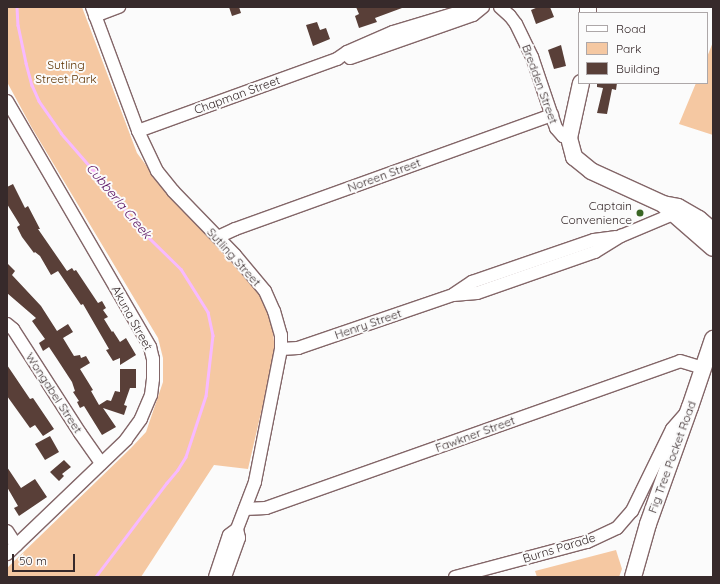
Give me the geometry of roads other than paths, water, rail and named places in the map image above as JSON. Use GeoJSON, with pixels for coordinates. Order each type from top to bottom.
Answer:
{"type":"FeatureCollection","features":[{"type":"Feature","properties":{"kind":"main road"},"geometry":{"type":"LineString","coordinates":[[581,84],[568,138],[574,157],[591,171],[671,209],[699,219],[713,231]]}},
{"type":"Feature","properties":{"kind":"main road"},"geometry":{"type":"LineString","coordinates":[[671,209],[713,248]]}},
{"type":"Feature","properties":{"kind":"main road","name":"Fig Tree Pocket Road"},"geometry":{"type":"LineString","coordinates":[[633,577],[648,524],[713,339]]}},
{"type":"Feature","properties":{"kind":"street"},"geometry":{"type":"LineString","coordinates":[[94,11],[119,7]]}},
{"type":"Feature","properties":{"kind":"street","name":"Chapman Street"},"geometry":{"type":"LineString","coordinates":[[138,131],[337,59],[347,52],[393,32],[463,11],[469,7]]}},
{"type":"Feature","properties":{"kind":"street","name":"Chapman Street"},"geometry":{"type":"LineString","coordinates":[[337,59],[349,59],[473,15],[483,7]]}},
{"type":"Feature","properties":{"kind":"street","name":"Bredden Street"},"geometry":{"type":"LineString","coordinates":[[500,7],[516,24],[532,57],[556,128],[563,136],[568,138]]}},
{"type":"Feature","properties":{"kind":"street","name":"Sutling Street"},"geometry":{"type":"LineString","coordinates":[[94,11],[138,131],[157,171],[173,191],[218,238],[265,291],[274,312],[281,335],[281,348],[255,482],[237,529],[229,535],[215,577]]}},
{"type":"Feature","properties":{"kind":"street","name":"Akuna Street"},"geometry":{"type":"LineString","coordinates":[[7,101],[150,347],[153,359],[151,395],[141,419],[126,440],[7,554]]}},
{"type":"Feature","properties":{"kind":"street","name":"Noreen Street"},"geometry":{"type":"LineString","coordinates":[[218,238],[235,229],[552,115]]}},
{"type":"Feature","properties":{"kind":"street","name":"Henry Street"},"geometry":{"type":"LineString","coordinates":[[281,348],[298,348],[453,295],[472,282],[594,240],[621,236],[671,209]]}},
{"type":"Feature","properties":{"kind":"street","name":"Wongabel Street"},"geometry":{"type":"LineString","coordinates":[[7,324],[13,329],[80,434],[101,463]]}},
{"type":"Feature","properties":{"kind":"street","name":"Fawkner Street"},"geometry":{"type":"LineString","coordinates":[[245,509],[266,508],[680,361],[703,368]]}},
{"type":"Feature","properties":{"kind":"street","name":"Burns Parade"},"geometry":{"type":"LineString","coordinates":[[455,577],[587,542],[618,528],[632,511],[672,429],[690,407]]}},
{"type":"Feature","properties":{"kind":"street","name":"Sutling Street"},"geometry":{"type":"LineString","coordinates":[[225,577],[239,538],[237,529]]}},
{"type":"Feature","properties":{"kind":"street"},"geometry":{"type":"LineString","coordinates":[[7,531],[16,545]]}},
{"type":"Feature","properties":{"kind":"waterway","name":"Cubberla Creek"},"geometry":{"type":"LineString","coordinates":[[17,7],[18,25],[26,63],[32,85],[39,101],[61,133],[111,189],[134,223],[181,269],[208,312],[213,335],[206,396],[186,457],[178,470],[96,577]]}},
{"type":"Feature","properties":{"kind":"place","name":"Captain Convenience"},"geometry":{"type":"Point","coordinates":[640,213]}},
{"type":"Feature","properties":{"kind":"park label","name":"Sutling Street Park"},"geometry":{"type":"Point","coordinates":[66,72]}}]}
